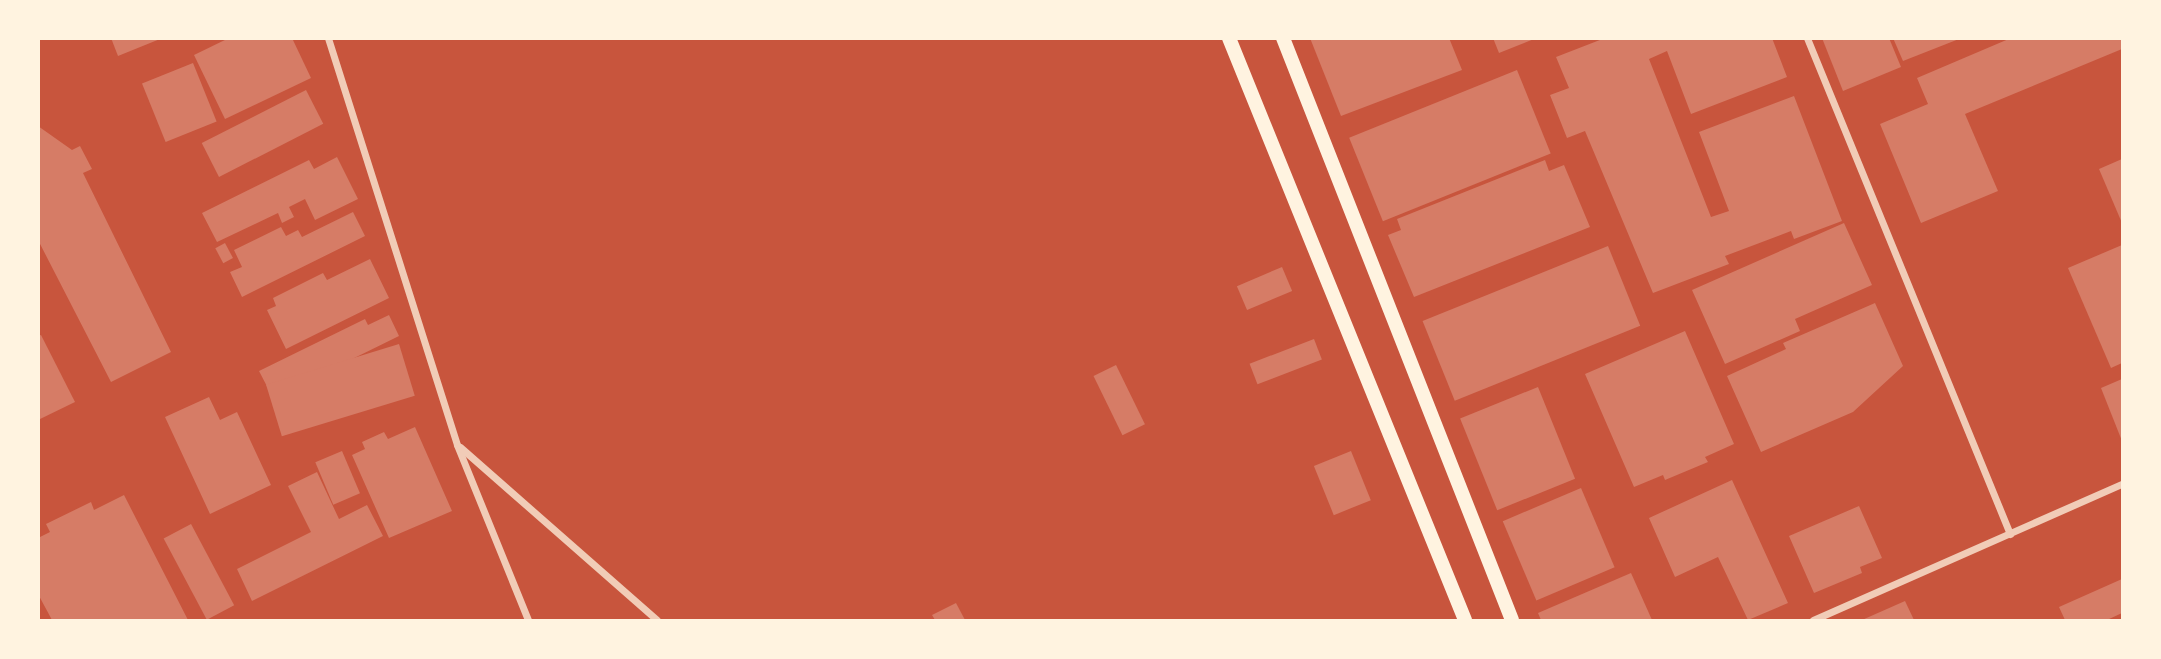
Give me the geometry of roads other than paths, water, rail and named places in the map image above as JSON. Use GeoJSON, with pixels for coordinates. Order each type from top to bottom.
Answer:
{"type":"FeatureCollection","features":[{"type":"Feature","properties":{"kind":"main road"},"geometry":{"type":"LineString","coordinates":[[1229,38],[1465,621]]}},
{"type":"Feature","properties":{"kind":"main road"},"geometry":{"type":"LineString","coordinates":[[1283,38],[1512,621]]}},
{"type":"Feature","properties":{"kind":"street"},"geometry":{"type":"LineString","coordinates":[[328,38],[457,445],[528,621]]}},
{"type":"Feature","properties":{"kind":"street"},"geometry":{"type":"LineString","coordinates":[[1807,38],[2010,534]]}},
{"type":"Feature","properties":{"kind":"street"},"geometry":{"type":"LineString","coordinates":[[457,445],[657,621]]}},
{"type":"Feature","properties":{"kind":"street"},"geometry":{"type":"LineString","coordinates":[[1812,621],[2123,484]]}}]}
